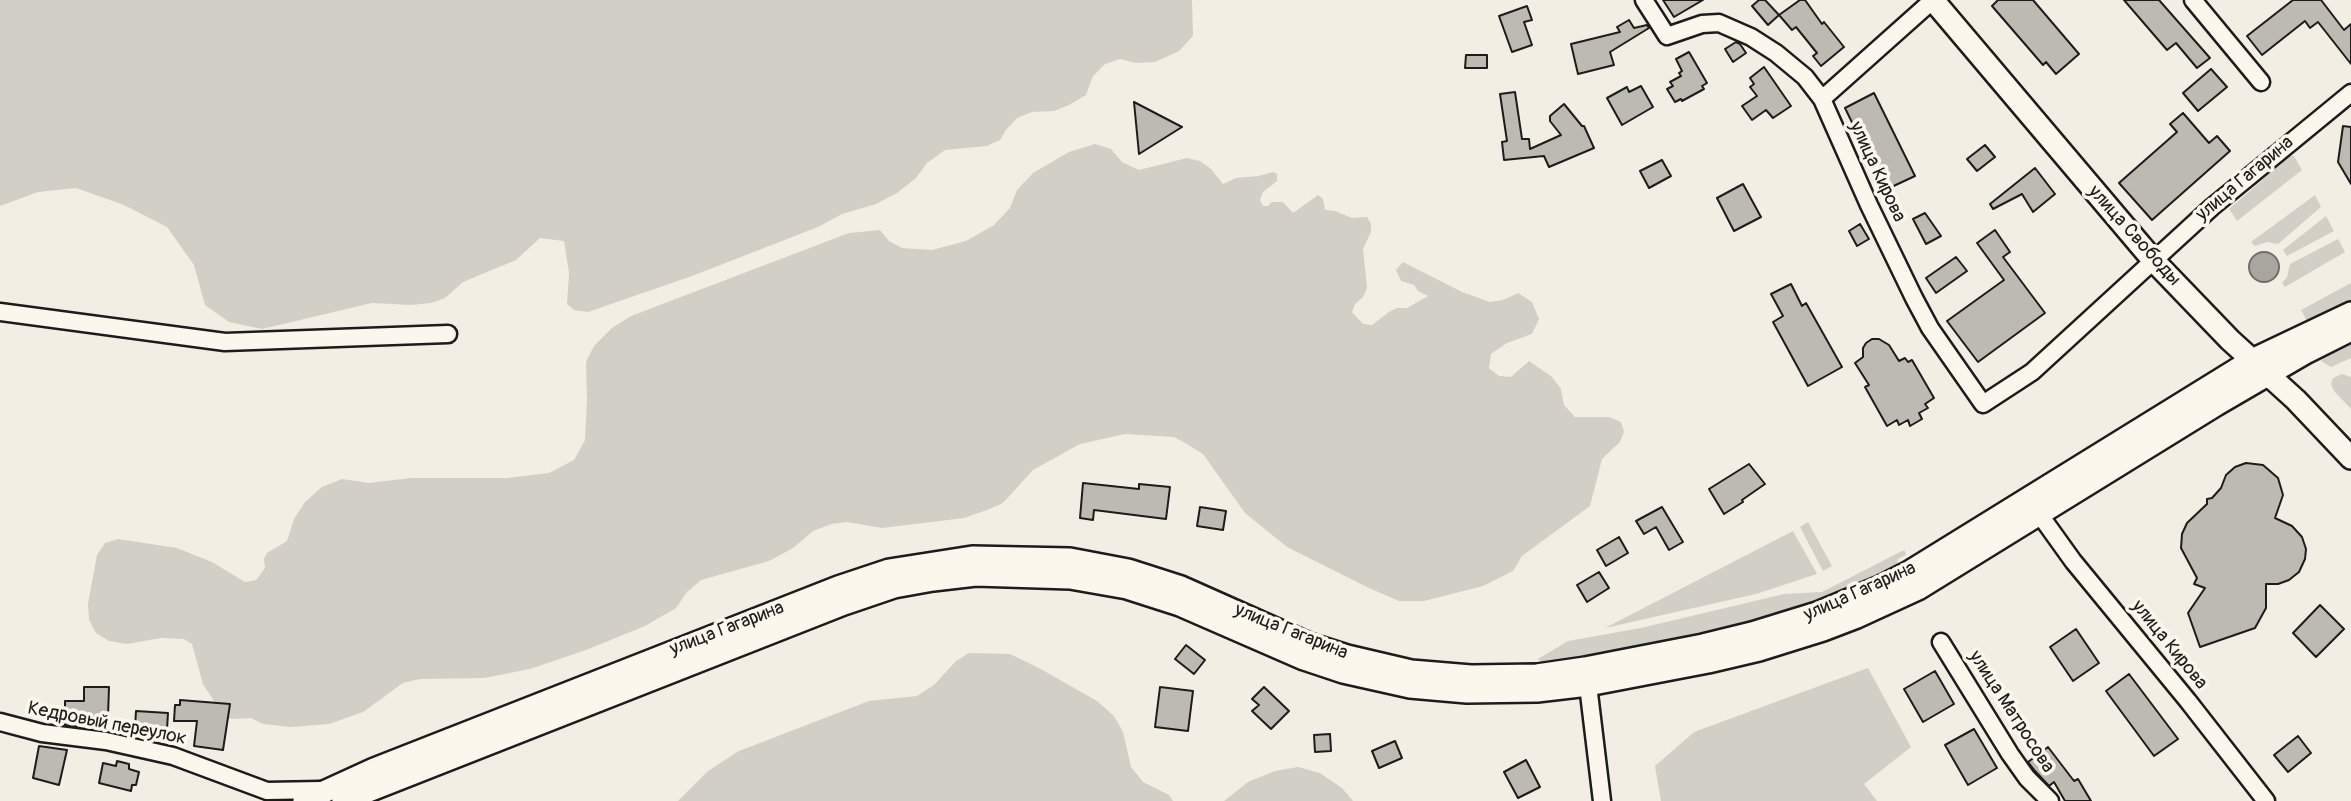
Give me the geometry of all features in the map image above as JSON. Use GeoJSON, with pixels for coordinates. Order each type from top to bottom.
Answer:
{"type":"FeatureCollection","features":[{"type":"Feature","properties":{"kind":"main road","name":"улица Свободы"},"geometry":{"type":"LineString","coordinates":[[1933,0],[2152,260],[2351,458]]}},
{"type":"Feature","properties":{"kind":"main road"},"geometry":{"type":"LineString","coordinates":[[2260,367],[2351,313]]}},
{"type":"Feature","properties":{"kind":"main road"},"geometry":{"type":"LineString","coordinates":[[2260,367],[2351,330]]}},
{"type":"Feature","properties":{"kind":"main road","name":"улица Гагарина"},"geometry":{"type":"LineString","coordinates":[[304,801],[335,795],[894,587],[976,575],[1070,578],[1127,588],[1180,606],[1304,659],[1343,672],[1390,683],[1442,690],[1537,691],[1588,685],[1759,650],[1857,617],[1918,589],[2040,515],[2260,367]]}},
{"type":"Feature","properties":{"kind":"main road","name":"улица Гагарина"},"geometry":{"type":"LineString","coordinates":[[335,795],[423,749],[838,587],[889,570],[972,557],[1070,559],[1128,570],[1181,587],[1310,644],[1411,671],[1471,676],[1537,675],[1703,645],[1817,613],[1880,587],[2260,367]]}},
{"type":"Feature","properties":{"kind":"street","name":"улица Кирова"},"geometry":{"type":"LineString","coordinates":[[1644,0],[1667,36],[1702,24],[1719,23],[1751,37],[1805,77],[1822,99],[1868,205],[1919,308],[1983,404]]}},
{"type":"Feature","properties":{"kind":"street"},"geometry":{"type":"LineString","coordinates":[[1822,99],[1933,0]]}},
{"type":"Feature","properties":{"kind":"street"},"geometry":{"type":"LineString","coordinates":[[2193,0],[2261,82]]}},
{"type":"Feature","properties":{"kind":"street","name":"улица Гагарина"},"geometry":{"type":"LineString","coordinates":[[1983,404],[2032,372],[2220,199],[2351,93]]}},
{"type":"Feature","properties":{"kind":"street"},"geometry":{"type":"LineString","coordinates":[[0,312],[225,342],[448,334]]}},
{"type":"Feature","properties":{"kind":"street","name":"улица Кирова"},"geometry":{"type":"LineString","coordinates":[[2040,515],[2073,561],[2266,801]]}},
{"type":"Feature","properties":{"kind":"street","name":"улица Матросова"},"geometry":{"type":"LineString","coordinates":[[1941,642],[2010,754],[2027,778],[2050,801]]}},
{"type":"Feature","properties":{"kind":"street"},"geometry":{"type":"LineString","coordinates":[[1588,685],[1602,801]]}},
{"type":"Feature","properties":{"kind":"street","name":"Кедровый переулок"},"geometry":{"type":"LineString","coordinates":[[0,722],[42,733],[106,741],[161,753],[198,764],[267,791],[335,795]]}},
{"type":"Feature","properties":{"kind":"shaded area"},"geometry":{"type":"Polygon","coordinates":[[[0,0],[1192,0],[1193,36],[1179,51],[1155,62],[1136,63],[1120,59],[1105,64],[1093,76],[1086,95],[1054,111],[1032,112],[1017,118],[1000,140],[987,146],[945,150],[927,163],[916,178],[897,193],[876,204],[842,214],[818,227],[692,276],[588,312],[574,310],[567,304],[569,273],[564,241],[540,238],[516,260],[463,282],[445,298],[431,303],[372,303],[262,329],[229,322],[205,305],[194,265],[167,227],[124,205],[76,188],[38,192],[0,206],[0,0]]]}},
{"type":"Feature","properties":{"kind":"shaded area"},"geometry":{"type":"Polygon","coordinates":[[[1095,144],[1111,149],[1122,162],[1139,170],[1187,158],[1200,161],[1211,169],[1223,184],[1236,178],[1273,172],[1277,174],[1277,181],[1263,192],[1260,200],[1263,206],[1272,202],[1283,202],[1293,213],[1318,195],[1323,199],[1325,210],[1352,218],[1367,217],[1371,232],[1363,249],[1367,288],[1352,312],[1363,324],[1372,325],[1389,312],[1397,308],[1407,308],[1428,296],[1418,291],[1414,285],[1401,281],[1396,270],[1403,262],[1462,292],[1490,302],[1518,293],[1532,302],[1539,319],[1532,334],[1507,343],[1491,354],[1489,368],[1499,376],[1511,377],[1529,361],[1552,377],[1561,389],[1564,405],[1575,417],[1609,417],[1621,422],[1624,432],[1620,442],[1602,459],[1590,506],[1522,556],[1513,571],[1483,586],[1424,601],[1399,601],[1287,547],[1245,513],[1203,454],[1187,444],[1174,437],[1125,434],[1080,444],[1033,470],[1003,503],[987,510],[964,518],[882,528],[847,522],[831,524],[813,531],[793,548],[769,561],[701,580],[687,592],[676,608],[645,626],[586,650],[530,669],[484,678],[420,679],[403,683],[363,712],[329,724],[291,727],[263,724],[251,718],[231,719],[223,715],[203,684],[192,644],[184,639],[161,638],[127,644],[109,641],[96,633],[89,620],[88,604],[97,555],[105,543],[118,539],[177,548],[212,562],[245,582],[256,580],[265,568],[264,559],[267,553],[287,541],[294,519],[305,502],[322,487],[342,479],[369,483],[411,478],[507,478],[549,473],[574,460],[585,440],[586,362],[594,346],[612,328],[631,316],[849,233],[880,230],[889,241],[902,248],[932,250],[966,241],[994,225],[1010,208],[1017,190],[1033,173],[1069,152],[1095,144]]]}},
{"type":"Feature","properties":{"kind":"shaded area"},"geometry":{"type":"Polygon","coordinates":[[[2290,156],[2294,156],[2302,170],[2237,221],[2229,209],[2290,156]]]}},
{"type":"Feature","properties":{"kind":"shaded area"},"geometry":{"type":"Polygon","coordinates":[[[2315,195],[2321,207],[2278,244],[2267,242],[2255,246],[2251,242],[2315,195]]]}},
{"type":"Feature","properties":{"kind":"shaded area"},"geometry":{"type":"Polygon","coordinates":[[[2326,216],[2334,231],[2287,256],[2283,250],[2326,216]]]}},
{"type":"Feature","properties":{"kind":"shaded area"},"geometry":{"type":"Polygon","coordinates":[[[2338,239],[2345,252],[2285,287],[2282,283],[2287,277],[2290,264],[2338,239]]]}},
{"type":"Feature","properties":{"kind":"shaded area"},"geometry":{"type":"Polygon","coordinates":[[[2264,252],[2274,257],[2279,267],[2274,277],[2264,282],[2254,277],[2249,267],[2254,257],[2264,252]]]}},
{"type":"Feature","properties":{"kind":"shaded area"},"geometry":{"type":"Polygon","coordinates":[[[2351,283],[2351,301],[2308,323],[2301,310],[2351,283]]]}},
{"type":"Feature","properties":{"kind":"shaded area"},"geometry":{"type":"Polygon","coordinates":[[[2351,340],[2351,358],[2331,367],[2321,361],[2328,353],[2351,340]]]}},
{"type":"Feature","properties":{"kind":"shaded area"},"geometry":{"type":"Polygon","coordinates":[[[2342,374],[2351,377],[2351,409],[2331,384],[2333,378],[2342,374]]]}},
{"type":"Feature","properties":{"kind":"shaded area"},"geometry":{"type":"Polygon","coordinates":[[[1808,522],[1832,566],[1823,571],[1800,527],[1808,522]]]}},
{"type":"Feature","properties":{"kind":"shaded area"},"geometry":{"type":"Polygon","coordinates":[[[1793,531],[1817,574],[1756,594],[1605,628],[1793,531]]]}},
{"type":"Feature","properties":{"kind":"shaded area"},"geometry":{"type":"Polygon","coordinates":[[[1905,551],[1906,555],[1898,559],[1897,565],[1880,575],[1820,600],[1770,616],[1613,652],[1558,661],[1542,662],[1538,659],[1568,641],[1641,628],[1784,594],[1822,592],[1905,551]]]}},
{"type":"Feature","properties":{"kind":"shaded area"},"geometry":{"type":"Polygon","coordinates":[[[969,653],[1010,654],[1097,701],[1114,716],[1123,732],[1131,767],[1143,782],[1169,795],[1173,801],[678,801],[708,771],[739,751],[869,701],[917,696],[934,685],[956,661],[969,653]]]}},
{"type":"Feature","properties":{"kind":"shaded area"},"geometry":{"type":"Polygon","coordinates":[[[1868,668],[1911,747],[1864,784],[1877,801],[1661,801],[1655,766],[1694,732],[1868,668]]]}},
{"type":"Feature","properties":{"kind":"shaded area"},"geometry":{"type":"Polygon","coordinates":[[[1298,767],[1320,773],[1342,788],[1353,801],[1224,801],[1248,782],[1275,771],[1298,767]]]}},
{"type":"Feature","properties":{"kind":"building"},"geometry":{"type":"Polygon","coordinates":[[[1663,0],[1703,0],[1674,17],[1663,0]]]}},
{"type":"Feature","properties":{"kind":"building"},"geometry":{"type":"Polygon","coordinates":[[[1759,0],[1765,0],[1779,15],[1768,25],[1752,6],[1759,0]]]}},
{"type":"Feature","properties":{"kind":"building"},"geometry":{"type":"Polygon","coordinates":[[[1800,0],[1805,0],[1822,24],[1824,22],[1844,47],[1821,66],[1813,56],[1817,53],[1796,27],[1792,30],[1779,15],[1800,0]]]}},
{"type":"Feature","properties":{"kind":"building"},"geometry":{"type":"Polygon","coordinates":[[[1998,0],[2033,0],[2079,54],[2056,74],[2046,62],[2043,65],[1992,6],[1998,0]]]}},
{"type":"Feature","properties":{"kind":"building"},"geometry":{"type":"Polygon","coordinates":[[[2124,0],[2159,0],[2210,58],[2197,68],[2176,43],[2167,50],[2124,0]]]}},
{"type":"Feature","properties":{"kind":"building"},"geometry":{"type":"Polygon","coordinates":[[[2293,0],[2321,0],[2344,30],[2351,24],[2351,64],[2318,22],[2310,28],[2305,21],[2262,55],[2247,36],[2293,0]]]}},
{"type":"Feature","properties":{"kind":"building"},"geometry":{"type":"Polygon","coordinates":[[[1527,6],[1532,20],[1524,22],[1532,45],[1512,52],[1499,16],[1527,6]]]}},
{"type":"Feature","properties":{"kind":"building"},"geometry":{"type":"Polygon","coordinates":[[[1629,20],[1634,28],[1647,25],[1649,28],[1610,52],[1614,65],[1578,74],[1571,44],[1620,32],[1617,27],[1629,20]]]}},
{"type":"Feature","properties":{"kind":"building"},"geometry":{"type":"Polygon","coordinates":[[[1736,42],[1746,53],[1733,62],[1725,49],[1736,42]]]}},
{"type":"Feature","properties":{"kind":"building"},"geometry":{"type":"Polygon","coordinates":[[[1689,52],[1707,83],[1702,86],[1704,89],[1675,102],[1667,89],[1673,86],[1670,82],[1681,76],[1679,73],[1682,71],[1676,59],[1689,52]]]}},
{"type":"Feature","properties":{"kind":"building"},"geometry":{"type":"Polygon","coordinates":[[[1466,55],[1487,55],[1487,68],[1465,68],[1466,55]]]}},
{"type":"Feature","properties":{"kind":"building"},"geometry":{"type":"Polygon","coordinates":[[[1764,67],[1791,106],[1773,118],[1766,110],[1752,120],[1742,106],[1757,96],[1750,87],[1754,84],[1750,78],[1764,67]]]}},
{"type":"Feature","properties":{"kind":"building"},"geometry":{"type":"Polygon","coordinates":[[[2211,69],[2227,87],[2198,111],[2183,93],[2211,69]]]}},
{"type":"Feature","properties":{"kind":"building"},"geometry":{"type":"Polygon","coordinates":[[[1641,86],[1653,107],[1622,125],[1607,98],[1627,87],[1629,92],[1641,86]]]}},
{"type":"Feature","properties":{"kind":"building"},"geometry":{"type":"Polygon","coordinates":[[[1515,92],[1522,139],[1529,139],[1530,149],[1561,135],[1550,121],[1550,116],[1564,104],[1584,126],[1594,148],[1549,167],[1544,156],[1504,160],[1502,142],[1507,141],[1500,94],[1515,92]]]}},
{"type":"Feature","properties":{"kind":"building"},"geometry":{"type":"Polygon","coordinates":[[[1874,93],[1915,176],[1885,190],[1845,108],[1874,93]]]}},
{"type":"Feature","properties":{"kind":"building"},"geometry":{"type":"Polygon","coordinates":[[[1134,102],[1182,127],[1139,154],[1134,102]]]}},
{"type":"Feature","properties":{"kind":"building"},"geometry":{"type":"Polygon","coordinates":[[[2183,113],[2209,143],[2217,136],[2230,151],[2152,220],[2119,183],[2177,132],[2170,124],[2183,113]]]}},
{"type":"Feature","properties":{"kind":"building"},"geometry":{"type":"Polygon","coordinates":[[[2343,126],[2351,127],[2351,184],[2338,162],[2343,126]]]}},
{"type":"Feature","properties":{"kind":"building"},"geometry":{"type":"Polygon","coordinates":[[[1985,145],[1995,157],[1977,171],[1967,159],[1985,145]]]}},
{"type":"Feature","properties":{"kind":"building"},"geometry":{"type":"Polygon","coordinates":[[[1662,160],[1671,176],[1649,188],[1640,171],[1662,160]]]}},
{"type":"Feature","properties":{"kind":"building"},"geometry":{"type":"Polygon","coordinates":[[[2035,168],[2055,194],[2033,212],[2022,194],[1993,209],[1990,204],[2035,168]]]}},
{"type":"Feature","properties":{"kind":"building"},"geometry":{"type":"Polygon","coordinates":[[[1743,184],[1761,217],[1734,231],[1717,198],[1743,184]]]}},
{"type":"Feature","properties":{"kind":"building"},"geometry":{"type":"Polygon","coordinates":[[[1925,213],[1941,236],[1926,244],[1913,219],[1925,213]]]}},
{"type":"Feature","properties":{"kind":"building"},"geometry":{"type":"Polygon","coordinates":[[[1860,224],[1869,239],[1857,246],[1849,231],[1860,224]]]}},
{"type":"Feature","properties":{"kind":"building"},"geometry":{"type":"Polygon","coordinates":[[[1995,230],[2010,252],[2003,257],[2045,313],[1978,362],[1947,321],[2004,280],[1977,243],[1995,230]]]}},
{"type":"Feature","properties":{"kind":"building"},"geometry":{"type":"Polygon","coordinates":[[[1956,257],[1967,271],[1936,293],[1926,278],[1956,257]]]}},
{"type":"Feature","properties":{"kind":"building"},"geometry":{"type":"Polygon","coordinates":[[[1791,284],[1802,306],[1806,303],[1842,367],[1808,386],[1773,322],[1783,316],[1771,294],[1791,284]]]}},
{"type":"Feature","properties":{"kind":"building"},"geometry":{"type":"Polygon","coordinates":[[[1879,339],[1889,345],[1899,361],[1905,358],[1908,362],[1912,360],[1934,398],[1925,404],[1928,408],[1919,413],[1922,419],[1910,426],[1908,420],[1899,425],[1897,420],[1887,426],[1865,387],[1869,385],[1855,363],[1863,357],[1866,343],[1879,339]]]}},
{"type":"Feature","properties":{"kind":"building"},"geometry":{"type":"Polygon","coordinates":[[[2246,463],[2263,465],[2278,478],[2283,495],[2275,518],[2292,526],[2302,537],[2306,549],[2305,559],[2299,572],[2289,580],[2266,584],[2266,608],[2255,628],[2200,647],[2188,613],[2205,588],[2194,584],[2197,578],[2181,548],[2182,534],[2187,523],[2207,504],[2207,499],[2212,498],[2221,488],[2226,475],[2235,467],[2246,463]]]}},
{"type":"Feature","properties":{"kind":"building"},"geometry":{"type":"Polygon","coordinates":[[[1749,464],[1765,484],[1724,514],[1709,489],[1749,464]]]}},
{"type":"Feature","properties":{"kind":"building"},"geometry":{"type":"Polygon","coordinates":[[[1083,483],[1139,489],[1139,484],[1170,487],[1166,519],[1094,510],[1093,520],[1080,518],[1083,483]]]}},
{"type":"Feature","properties":{"kind":"building"},"geometry":{"type":"Polygon","coordinates":[[[1200,507],[1226,511],[1223,530],[1197,526],[1200,507]]]}},
{"type":"Feature","properties":{"kind":"building"},"geometry":{"type":"Polygon","coordinates":[[[1662,507],[1683,542],[1669,550],[1656,527],[1644,534],[1636,521],[1662,507]]]}},
{"type":"Feature","properties":{"kind":"building"},"geometry":{"type":"Polygon","coordinates":[[[1619,537],[1628,553],[1606,566],[1597,550],[1619,537]]]}},
{"type":"Feature","properties":{"kind":"building"},"geometry":{"type":"Polygon","coordinates":[[[1599,572],[1609,588],[1587,602],[1577,585],[1599,572]]]}},
{"type":"Feature","properties":{"kind":"building"},"geometry":{"type":"Polygon","coordinates":[[[2320,605],[2344,629],[2316,657],[2293,633],[2320,605]]]}},
{"type":"Feature","properties":{"kind":"building"},"geometry":{"type":"Polygon","coordinates":[[[2076,629],[2099,663],[2073,681],[2050,647],[2076,629]]]}},
{"type":"Feature","properties":{"kind":"building"},"geometry":{"type":"Polygon","coordinates":[[[1186,645],[1205,660],[1194,674],[1175,659],[1186,645]]]}},
{"type":"Feature","properties":{"kind":"building"},"geometry":{"type":"Polygon","coordinates":[[[1935,671],[1954,704],[1923,722],[1904,689],[1935,671]]]}},
{"type":"Feature","properties":{"kind":"building"},"geometry":{"type":"Polygon","coordinates":[[[2129,674],[2178,739],[2154,756],[2106,691],[2129,674]]]}},
{"type":"Feature","properties":{"kind":"building"},"geometry":{"type":"Polygon","coordinates":[[[84,687],[109,687],[108,716],[80,716],[80,727],[65,725],[65,701],[84,701],[84,687]]]}},
{"type":"Feature","properties":{"kind":"building"},"geometry":{"type":"Polygon","coordinates":[[[1160,687],[1193,691],[1188,731],[1155,727],[1160,687]]]}},
{"type":"Feature","properties":{"kind":"building"},"geometry":{"type":"Polygon","coordinates":[[[1264,687],[1289,711],[1271,729],[1252,711],[1259,705],[1252,699],[1264,687]]]}},
{"type":"Feature","properties":{"kind":"building"},"geometry":{"type":"Polygon","coordinates":[[[180,700],[230,704],[223,750],[194,746],[197,721],[174,721],[175,705],[180,705],[180,700]]]}},
{"type":"Feature","properties":{"kind":"building"},"geometry":{"type":"Polygon","coordinates":[[[136,711],[168,713],[167,729],[135,727],[136,711]]]}},
{"type":"Feature","properties":{"kind":"building"},"geometry":{"type":"Polygon","coordinates":[[[1974,729],[1997,768],[1968,785],[1945,745],[1974,729]]]}},
{"type":"Feature","properties":{"kind":"building"},"geometry":{"type":"Polygon","coordinates":[[[1330,734],[1331,751],[1315,752],[1314,735],[1330,734]]]}},
{"type":"Feature","properties":{"kind":"building"},"geometry":{"type":"Polygon","coordinates":[[[2298,736],[2311,753],[2288,772],[2274,755],[2298,736]]]}},
{"type":"Feature","properties":{"kind":"building"},"geometry":{"type":"Polygon","coordinates":[[[1395,741],[1402,758],[1379,768],[1372,751],[1395,741]]]}},
{"type":"Feature","properties":{"kind":"building"},"geometry":{"type":"Polygon","coordinates":[[[39,746],[67,750],[59,785],[33,778],[39,746]]]}},
{"type":"Feature","properties":{"kind":"building"},"geometry":{"type":"Polygon","coordinates":[[[2048,747],[2074,781],[2078,779],[2091,801],[2065,801],[2054,782],[2049,786],[2035,771],[2028,762],[2048,747]]]}},
{"type":"Feature","properties":{"kind":"building"},"geometry":{"type":"Polygon","coordinates":[[[1526,760],[1540,787],[1518,798],[1504,772],[1526,760]]]}},
{"type":"Feature","properties":{"kind":"building"},"geometry":{"type":"Polygon","coordinates":[[[117,761],[129,764],[129,769],[139,772],[136,785],[132,785],[131,791],[99,783],[103,763],[116,766],[117,761]]]}}]}
